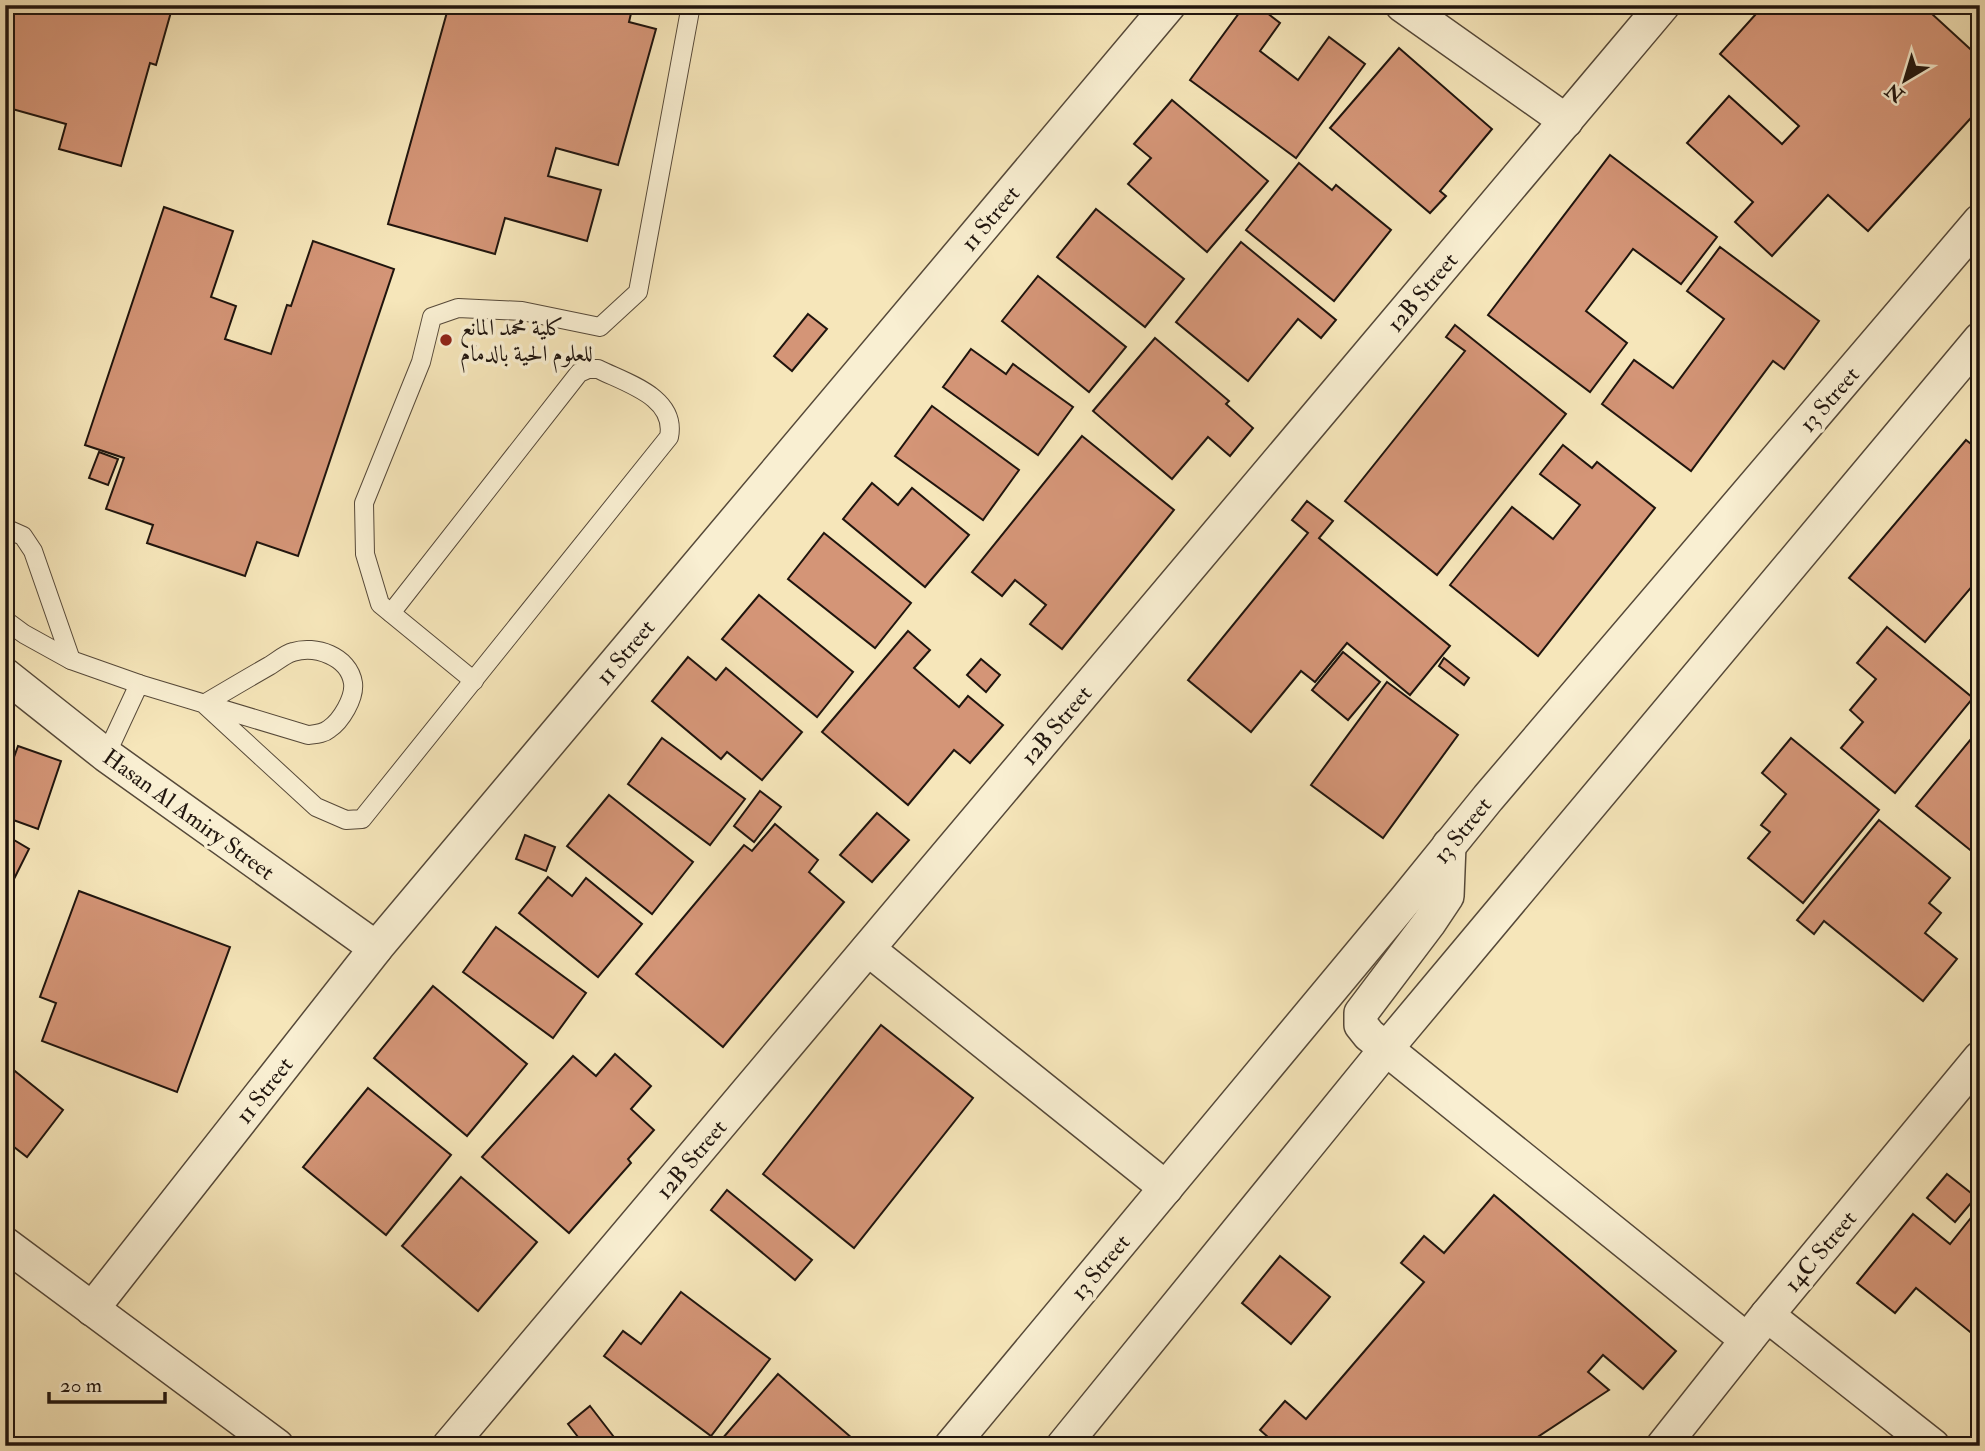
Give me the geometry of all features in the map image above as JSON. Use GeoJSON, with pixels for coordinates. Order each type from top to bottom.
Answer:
{"type":"FeatureCollection","features":[{"type":"Feature","properties":{"kind":"street","name":"11 Street"},"geometry":{"type":"LineString","coordinates":[[92,1309],[376,948],[1169,5]]}},
{"type":"Feature","properties":{"kind":"street"},"geometry":{"type":"LineString","coordinates":[[1402,5],[1566,121]]}},
{"type":"Feature","properties":{"kind":"street","name":"12B Street"},"geometry":{"type":"LineString","coordinates":[[449,1446],[1663,5]]}},
{"type":"Feature","properties":{"kind":"street","name":"13 Street"},"geometry":{"type":"LineString","coordinates":[[951,1446],[1449,845],[1980,221]]}},
{"type":"Feature","properties":{"kind":"street"},"geometry":{"type":"LineString","coordinates":[[1063,1446],[1386,1049],[1980,339]]}},
{"type":"Feature","properties":{"kind":"street","name":"Hasan Al Amiry Street"},"geometry":{"type":"LineString","coordinates":[[5,675],[106,755],[376,948]]}},
{"type":"Feature","properties":{"kind":"street"},"geometry":{"type":"LineString","coordinates":[[1449,845],[1447,896],[1361,1013],[1362,1025],[1368,1035],[1757,1328],[1933,1446]]}},
{"type":"Feature","properties":{"kind":"street"},"geometry":{"type":"LineString","coordinates":[[868,949],[1166,1188]]}},
{"type":"Feature","properties":{"kind":"street","name":"14C Street"},"geometry":{"type":"LineString","coordinates":[[1663,1446],[1980,1058]]}},
{"type":"Feature","properties":{"kind":"street"},"geometry":{"type":"LineString","coordinates":[[5,1244],[277,1446]]}},
{"type":"Feature","properties":{"kind":"lane"},"geometry":{"type":"LineString","coordinates":[[474,681],[380,604],[365,554],[364,503],[421,362],[432,317],[458,308],[523,311],[600,327],[638,292],[691,5]]}},
{"type":"Feature","properties":{"kind":"lane"},"geometry":{"type":"LineString","coordinates":[[204,704],[316,807],[346,820],[362,819],[669,437],[669,419],[664,407],[655,398],[598,369],[579,373],[391,613]]}},
{"type":"Feature","properties":{"kind":"lane"},"geometry":{"type":"LineString","coordinates":[[5,528],[23,536],[33,551],[71,660]]}},
{"type":"Feature","properties":{"kind":"lane"},"geometry":{"type":"LineString","coordinates":[[5,620],[24,634],[71,660],[139,684],[204,704],[309,735],[330,729],[348,705],[353,682],[342,664],[328,652],[293,652],[204,704]]}},
{"type":"Feature","properties":{"kind":"lane"},"geometry":{"type":"LineString","coordinates":[[106,755],[139,684]]}},
{"type":"Feature","properties":{"kind":"building"},"geometry":{"type":"Polygon","coordinates":[[[5,5],[173,5],[156,65],[150,63],[121,166],[59,149],[66,124],[5,107],[5,5]]]}},
{"type":"Feature","properties":{"kind":"building"},"geometry":{"type":"Polygon","coordinates":[[[449,5],[633,5],[629,22],[656,29],[618,165],[556,148],[548,176],[601,190],[587,241],[505,218],[495,254],[388,224],[449,5]]]}},
{"type":"Feature","properties":{"kind":"building"},"geometry":{"type":"Polygon","coordinates":[[[1245,5],[1257,5],[1280,23],[1260,51],[1298,80],[1329,37],[1365,64],[1296,158],[1190,80],[1245,5]]]}},
{"type":"Feature","properties":{"kind":"building"},"geometry":{"type":"Polygon","coordinates":[[[1764,5],[1940,5],[1932,14],[1980,58],[1980,108],[1868,231],[1828,195],[1772,256],[1735,222],[1753,202],[1687,143],[1729,96],[1782,144],[1799,126],[1720,54],[1764,5]]]}},
{"type":"Feature","properties":{"kind":"building"},"geometry":{"type":"Polygon","coordinates":[[[1399,48],[1492,129],[1440,191],[1446,196],[1430,213],[1330,128],[1399,48]]]}},
{"type":"Feature","properties":{"kind":"building"},"geometry":{"type":"Polygon","coordinates":[[[1172,100],[1268,181],[1207,252],[1128,184],[1151,158],[1134,144],[1172,100]]]}},
{"type":"Feature","properties":{"kind":"building"},"geometry":{"type":"Polygon","coordinates":[[[1610,155],[1717,237],[1681,284],[1633,249],[1586,311],[1627,343],[1590,392],[1488,315],[1610,155]]]}},
{"type":"Feature","properties":{"kind":"building"},"geometry":{"type":"Polygon","coordinates":[[[1299,163],[1332,190],[1336,185],[1391,230],[1334,301],[1246,230],[1299,163]]]}},
{"type":"Feature","properties":{"kind":"building"},"geometry":{"type":"Polygon","coordinates":[[[164,207],[233,231],[211,297],[236,306],[225,339],[271,354],[313,241],[394,269],[298,556],[257,542],[245,576],[147,543],[153,525],[106,509],[124,458],[85,445],[164,207]]]}},
{"type":"Feature","properties":{"kind":"building"},"geometry":{"type":"Polygon","coordinates":[[[1096,209],[1184,279],[1145,327],[1057,257],[1096,209]]]}},
{"type":"Feature","properties":{"kind":"building"},"geometry":{"type":"Polygon","coordinates":[[[1241,242],[1336,320],[1321,338],[1298,319],[1248,381],[1176,322],[1241,242]]]}},
{"type":"Feature","properties":{"kind":"building"},"geometry":{"type":"Polygon","coordinates":[[[1720,247],[1819,321],[1784,369],[1773,361],[1691,471],[1602,404],[1634,360],[1673,388],[1724,319],[1687,291],[1720,247]]]}},
{"type":"Feature","properties":{"kind":"building"},"geometry":{"type":"Polygon","coordinates":[[[1038,276],[1126,347],[1089,392],[1002,321],[1038,276]]]}},
{"type":"Feature","properties":{"kind":"building"},"geometry":{"type":"Polygon","coordinates":[[[808,314],[827,329],[792,371],[774,356],[808,314]]]}},
{"type":"Feature","properties":{"kind":"building"},"geometry":{"type":"Polygon","coordinates":[[[1455,325],[1566,414],[1437,575],[1345,501],[1465,351],[1446,337],[1455,325]]]}},
{"type":"Feature","properties":{"kind":"building"},"geometry":{"type":"Polygon","coordinates":[[[1155,338],[1229,401],[1226,404],[1253,428],[1230,456],[1208,437],[1172,479],[1093,411],[1155,338]]]}},
{"type":"Feature","properties":{"kind":"building"},"geometry":{"type":"Polygon","coordinates":[[[971,349],[1006,374],[1013,364],[1073,407],[1038,455],[943,387],[971,349]]]}},
{"type":"Feature","properties":{"kind":"building"},"geometry":{"type":"Polygon","coordinates":[[[932,406],[1019,470],[983,520],[895,456],[932,406]]]}},
{"type":"Feature","properties":{"kind":"building"},"geometry":{"type":"Polygon","coordinates":[[[1082,436],[1174,510],[1062,649],[1030,624],[1046,605],[1015,580],[1002,596],[972,572],[1082,436]]]}},
{"type":"Feature","properties":{"kind":"building"},"geometry":{"type":"Polygon","coordinates":[[[1966,440],[1980,451],[1980,577],[1925,642],[1849,578],[1966,440]]]}},
{"type":"Feature","properties":{"kind":"building"},"geometry":{"type":"Polygon","coordinates":[[[1563,445],[1592,468],[1597,462],[1655,508],[1538,656],[1450,585],[1512,507],[1553,539],[1580,505],[1540,474],[1563,445]]]}},
{"type":"Feature","properties":{"kind":"building"},"geometry":{"type":"Polygon","coordinates":[[[99,452],[118,459],[108,485],[89,478],[99,452]]]}},
{"type":"Feature","properties":{"kind":"building"},"geometry":{"type":"Polygon","coordinates":[[[872,483],[898,505],[912,488],[969,535],[925,587],[843,519],[872,483]]]}},
{"type":"Feature","properties":{"kind":"building"},"geometry":{"type":"Polygon","coordinates":[[[1307,501],[1333,521],[1319,538],[1450,646],[1410,695],[1347,643],[1315,682],[1301,671],[1251,732],[1188,680],[1308,533],[1292,520],[1307,501]]]}},
{"type":"Feature","properties":{"kind":"building"},"geometry":{"type":"Polygon","coordinates":[[[824,533],[911,603],[875,648],[788,579],[824,533]]]}},
{"type":"Feature","properties":{"kind":"building"},"geometry":{"type":"Polygon","coordinates":[[[759,595],[853,672],[817,717],[722,639],[759,595]]]}},
{"type":"Feature","properties":{"kind":"building"},"geometry":{"type":"Polygon","coordinates":[[[1887,627],[1973,698],[1895,793],[1841,748],[1863,722],[1850,710],[1876,679],[1857,663],[1887,627]]]}},
{"type":"Feature","properties":{"kind":"building"},"geometry":{"type":"Polygon","coordinates":[[[908,631],[930,650],[914,668],[959,707],[968,696],[1003,725],[970,763],[954,750],[908,805],[822,732],[908,631]]]}},
{"type":"Feature","properties":{"kind":"building"},"geometry":{"type":"Polygon","coordinates":[[[1343,652],[1380,682],[1348,720],[1312,690],[1343,652]]]}},
{"type":"Feature","properties":{"kind":"building"},"geometry":{"type":"Polygon","coordinates":[[[688,657],[716,680],[726,668],[802,732],[762,780],[727,752],[721,759],[652,701],[688,657]]]}},
{"type":"Feature","properties":{"kind":"building"},"geometry":{"type":"Polygon","coordinates":[[[1444,658],[1469,678],[1464,685],[1439,666],[1444,658]]]}},
{"type":"Feature","properties":{"kind":"building"},"geometry":{"type":"Polygon","coordinates":[[[981,659],[1000,675],[986,692],[967,675],[981,659]]]}},
{"type":"Feature","properties":{"kind":"building"},"geometry":{"type":"Polygon","coordinates":[[[1387,682],[1458,735],[1383,838],[1311,785],[1387,682]]]}},
{"type":"Feature","properties":{"kind":"building"},"geometry":{"type":"Polygon","coordinates":[[[1980,728],[1980,858],[1916,806],[1980,728]]]}},
{"type":"Feature","properties":{"kind":"building"},"geometry":{"type":"Polygon","coordinates":[[[662,738],[745,799],[710,845],[628,784],[662,738]]]}},
{"type":"Feature","properties":{"kind":"building"},"geometry":{"type":"Polygon","coordinates":[[[1791,738],[1879,810],[1803,903],[1748,858],[1770,832],[1761,825],[1786,794],[1762,773],[1791,738]]]}},
{"type":"Feature","properties":{"kind":"building"},"geometry":{"type":"Polygon","coordinates":[[[18,746],[61,761],[38,829],[5,817],[5,782],[18,746]]]}},
{"type":"Feature","properties":{"kind":"building"},"geometry":{"type":"Polygon","coordinates":[[[760,791],[781,807],[754,842],[734,826],[760,791]]]}},
{"type":"Feature","properties":{"kind":"building"},"geometry":{"type":"Polygon","coordinates":[[[609,795],[693,862],[652,914],[567,846],[609,795]]]}},
{"type":"Feature","properties":{"kind":"building"},"geometry":{"type":"Polygon","coordinates":[[[877,813],[909,840],[872,882],[840,855],[877,813]]]}},
{"type":"Feature","properties":{"kind":"building"},"geometry":{"type":"Polygon","coordinates":[[[1879,820],[1950,878],[1929,903],[1941,913],[1925,933],[1957,959],[1923,1001],[1824,921],[1814,934],[1797,920],[1879,820]]]}},
{"type":"Feature","properties":{"kind":"building"},"geometry":{"type":"Polygon","coordinates":[[[775,824],[818,860],[809,872],[844,902],[723,1047],[636,974],[744,845],[752,851],[775,824]]]}},
{"type":"Feature","properties":{"kind":"building"},"geometry":{"type":"Polygon","coordinates":[[[525,835],[555,847],[546,871],[516,859],[525,835]]]}},
{"type":"Feature","properties":{"kind":"building"},"geometry":{"type":"Polygon","coordinates":[[[14,840],[29,849],[5,897],[5,858],[14,840]]]}},
{"type":"Feature","properties":{"kind":"building"},"geometry":{"type":"Polygon","coordinates":[[[548,877],[572,896],[586,878],[642,924],[598,977],[519,913],[548,877]]]}},
{"type":"Feature","properties":{"kind":"building"},"geometry":{"type":"Polygon","coordinates":[[[79,891],[230,947],[177,1092],[42,1041],[56,1003],[40,997],[79,891]]]}},
{"type":"Feature","properties":{"kind":"building"},"geometry":{"type":"Polygon","coordinates":[[[496,927],[586,993],[553,1038],[463,972],[496,927]]]}},
{"type":"Feature","properties":{"kind":"building"},"geometry":{"type":"Polygon","coordinates":[[[433,986],[527,1064],[467,1136],[374,1058],[433,986]]]}},
{"type":"Feature","properties":{"kind":"building"},"geometry":{"type":"Polygon","coordinates":[[[881,1025],[973,1098],[854,1248],[763,1174],[881,1025]]]}},
{"type":"Feature","properties":{"kind":"building"},"geometry":{"type":"Polygon","coordinates":[[[615,1054],[651,1086],[631,1109],[654,1130],[628,1159],[631,1163],[569,1233],[482,1157],[573,1056],[596,1076],[615,1054]]]}},
{"type":"Feature","properties":{"kind":"building"},"geometry":{"type":"Polygon","coordinates":[[[5,1063],[63,1110],[27,1157],[5,1140],[5,1063]]]}},
{"type":"Feature","properties":{"kind":"building"},"geometry":{"type":"Polygon","coordinates":[[[368,1088],[451,1155],[386,1235],[303,1167],[368,1088]]]}},
{"type":"Feature","properties":{"kind":"building"},"geometry":{"type":"Polygon","coordinates":[[[1947,1174],[1976,1197],[1955,1222],[1927,1198],[1947,1174]]]}},
{"type":"Feature","properties":{"kind":"building"},"geometry":{"type":"Polygon","coordinates":[[[461,1177],[537,1242],[478,1311],[402,1246],[461,1177]]]}},
{"type":"Feature","properties":{"kind":"building"},"geometry":{"type":"Polygon","coordinates":[[[727,1190],[812,1260],[795,1280],[711,1210],[727,1190]]]}},
{"type":"Feature","properties":{"kind":"building"},"geometry":{"type":"Polygon","coordinates":[[[1494,1195],[1676,1351],[1643,1389],[1603,1355],[1588,1372],[1609,1390],[1524,1446],[1278,1446],[1260,1430],[1285,1401],[1306,1419],[1424,1282],[1401,1263],[1424,1236],[1444,1253],[1494,1195]]]}},
{"type":"Feature","properties":{"kind":"building"},"geometry":{"type":"Polygon","coordinates":[[[1913,1214],[1950,1244],[1974,1214],[1980,1218],[1980,1340],[1916,1288],[1895,1313],[1857,1283],[1913,1214]]]}},
{"type":"Feature","properties":{"kind":"building"},"geometry":{"type":"Polygon","coordinates":[[[1280,1256],[1330,1297],[1291,1344],[1242,1303],[1280,1256]]]}},
{"type":"Feature","properties":{"kind":"building"},"geometry":{"type":"Polygon","coordinates":[[[681,1292],[770,1359],[711,1436],[604,1356],[623,1331],[641,1344],[681,1292]]]}},
{"type":"Feature","properties":{"kind":"building"},"geometry":{"type":"Polygon","coordinates":[[[778,1374],[860,1445],[729,1446],[722,1439],[778,1374]]]}},
{"type":"Feature","properties":{"kind":"building"},"geometry":{"type":"Polygon","coordinates":[[[590,1406],[617,1441],[611,1446],[585,1446],[568,1424],[590,1406]]]}},
{"type":"Feature","properties":{"kind":"place","name":"كلية محمد المانع للعلوم الحية بالدمام"},"geometry":{"type":"Point","coordinates":[446,340]}}]}
